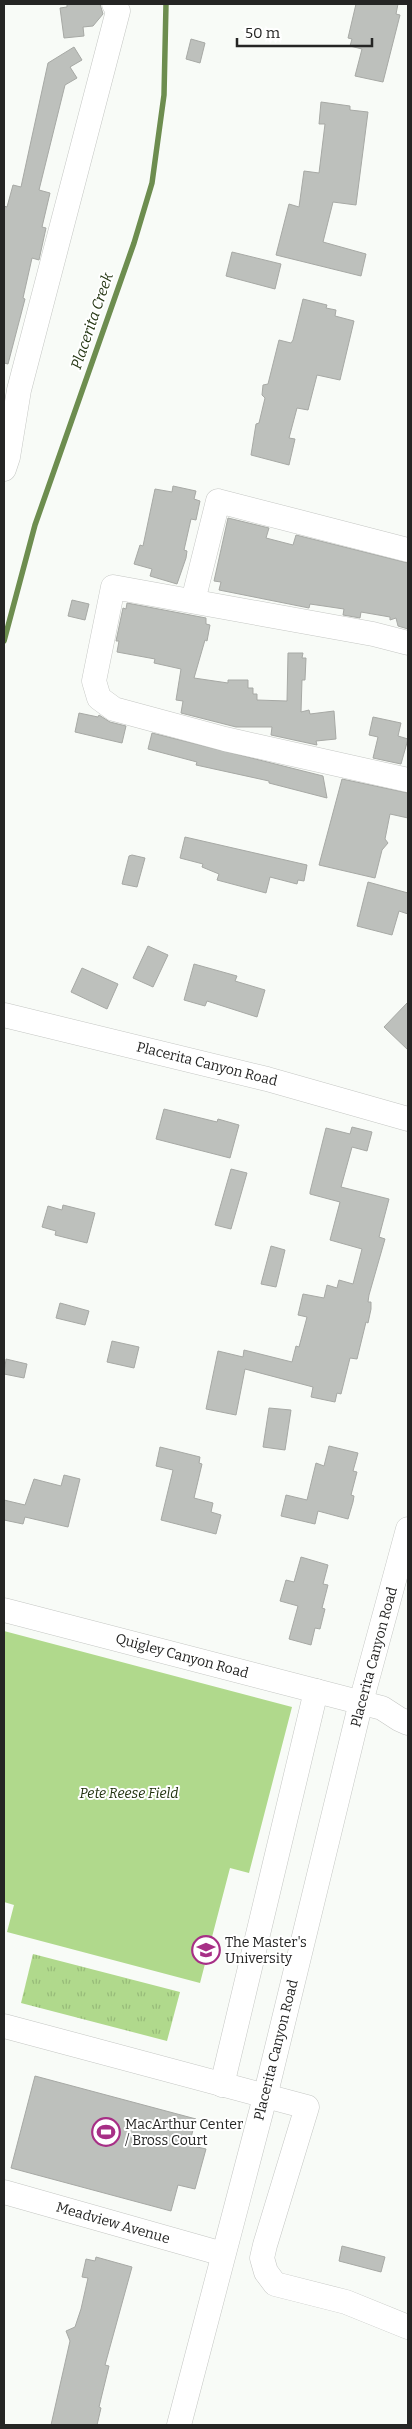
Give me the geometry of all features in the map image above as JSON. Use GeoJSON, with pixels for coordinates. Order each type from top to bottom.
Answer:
{"type":"FeatureCollection","features":[{"type":"Feature","properties":{"kind":"street"},"geometry":{"type":"LineString","coordinates":[[4,469],[8,457],[19,390],[118,10],[114,4]]}},
{"type":"Feature","properties":{"kind":"street"},"geometry":{"type":"LineString","coordinates":[[193,601],[218,501],[408,550]]}},
{"type":"Feature","properties":{"kind":"street"},"geometry":{"type":"LineString","coordinates":[[408,643],[373,634],[113,587],[94,681],[95,690],[106,705],[225,739],[408,780]]}},
{"type":"Feature","properties":{"kind":"street","name":"Placerita Canyon Road"},"geometry":{"type":"LineString","coordinates":[[4,1015],[267,1078],[408,1119]]}},
{"type":"Feature","properties":{"kind":"street","name":"Placerita Canyon Road"},"geometry":{"type":"LineString","coordinates":[[179,2425],[265,2097],[361,1702],[408,1529]]}},
{"type":"Feature","properties":{"kind":"street","name":"Quigley Canyon Road"},"geometry":{"type":"LineString","coordinates":[[4,1610],[361,1702],[382,1708],[398,1719],[408,1722]]}},
{"type":"Feature","properties":{"kind":"street"},"geometry":{"type":"LineString","coordinates":[[222,2085],[316,1691]]}},
{"type":"Feature","properties":{"kind":"street"},"geometry":{"type":"LineString","coordinates":[[4,2026],[307,2107],[264,2245],[262,2258],[266,2272],[275,2284],[346,2302],[408,2327]]}},
{"type":"Feature","properties":{"kind":"street","name":"Meadview Avenue"},"geometry":{"type":"LineString","coordinates":[[4,2192],[223,2254]]}},
{"type":"Feature","properties":{"kind":"green space","name":"Pete Reese Field"},"geometry":{"type":"Polygon","coordinates":[[[4,1631],[292,1707],[249,1873],[230,1868],[200,1983],[7,1932],[14,1905],[4,1902],[4,1631]]]}},
{"type":"Feature","properties":{"kind":"green space"},"geometry":{"type":"Polygon","coordinates":[[[33,1954],[180,1992],[167,2041],[21,2003],[33,1954]]]}},
{"type":"Feature","properties":{"kind":"building"},"geometry":{"type":"Polygon","coordinates":[[[67,4],[100,4],[103,14],[93,26],[83,27],[84,36],[64,38],[60,8],[67,7],[67,4]]]}},
{"type":"Feature","properties":{"kind":"building"},"geometry":{"type":"Polygon","coordinates":[[[356,4],[398,4],[396,14],[400,15],[383,82],[355,76],[362,49],[350,46],[352,39],[348,38],[356,4]]]}},
{"type":"Feature","properties":{"kind":"building"},"geometry":{"type":"Polygon","coordinates":[[[191,39],[205,43],[200,63],[186,59],[191,39]]]}},
{"type":"Feature","properties":{"kind":"building"},"geometry":{"type":"Polygon","coordinates":[[[74,47],[82,60],[70,67],[77,78],[65,85],[39,190],[50,193],[42,227],[46,228],[39,260],[32,258],[23,298],[25,299],[8,364],[4,363],[4,206],[7,207],[13,185],[21,187],[48,63],[74,47]]]}},
{"type":"Feature","properties":{"kind":"building"},"geometry":{"type":"Polygon","coordinates":[[[321,102],[350,106],[350,110],[368,112],[356,205],[333,202],[323,242],[366,254],[361,276],[276,255],[289,204],[299,207],[304,171],[319,173],[325,124],[319,124],[321,102]]]}},
{"type":"Feature","properties":{"kind":"building"},"geometry":{"type":"Polygon","coordinates":[[[232,252],[281,264],[275,289],[226,276],[232,252]]]}},
{"type":"Feature","properties":{"kind":"building"},"geometry":{"type":"Polygon","coordinates":[[[303,299],[327,305],[326,308],[336,310],[335,316],[354,321],[340,380],[317,375],[308,410],[297,408],[289,438],[295,439],[289,465],[251,455],[256,424],[259,423],[265,398],[262,395],[263,385],[268,384],[279,340],[291,343],[293,340],[303,299]]]}},
{"type":"Feature","properties":{"kind":"building"},"geometry":{"type":"Polygon","coordinates":[[[173,486],[196,491],[194,499],[200,501],[196,520],[191,519],[184,550],[187,551],[186,558],[177,584],[150,576],[152,569],[134,564],[140,545],[143,546],[155,489],[172,492],[173,486]]]}},
{"type":"Feature","properties":{"kind":"building"},"geometry":{"type":"Polygon","coordinates":[[[228,518],[269,528],[266,538],[293,545],[296,535],[408,563],[408,629],[398,626],[396,618],[390,620],[390,617],[361,612],[360,618],[343,615],[344,609],[310,604],[309,608],[219,590],[221,582],[214,581],[228,518]]]}},
{"type":"Feature","properties":{"kind":"building"},"geometry":{"type":"Polygon","coordinates":[[[72,600],[89,604],[85,620],[68,616],[72,600]]]}},
{"type":"Feature","properties":{"kind":"building"},"geometry":{"type":"Polygon","coordinates":[[[127,603],[206,618],[206,624],[210,625],[207,641],[205,640],[194,678],[228,683],[228,680],[248,680],[248,688],[253,688],[253,694],[257,694],[257,700],[287,701],[288,653],[303,653],[302,658],[306,658],[305,680],[302,680],[301,712],[309,710],[310,714],[334,711],[336,739],[316,741],[317,745],[271,735],[272,727],[236,727],[181,713],[183,701],[176,700],[181,669],[154,663],[155,659],[117,652],[119,641],[116,641],[123,608],[126,609],[127,603]]]}},
{"type":"Feature","properties":{"kind":"building"},"geometry":{"type":"Polygon","coordinates":[[[79,713],[98,717],[99,715],[110,722],[126,726],[122,743],[75,732],[79,713]]]}},
{"type":"Feature","properties":{"kind":"building"},"geometry":{"type":"Polygon","coordinates":[[[373,717],[401,723],[398,736],[408,739],[401,764],[373,758],[378,737],[369,735],[373,717]]]}},
{"type":"Feature","properties":{"kind":"building"},"geometry":{"type":"Polygon","coordinates":[[[152,733],[323,776],[327,798],[269,783],[269,781],[196,765],[197,762],[148,749],[152,733]]]}},
{"type":"Feature","properties":{"kind":"building"},"geometry":{"type":"Polygon","coordinates":[[[342,779],[408,793],[408,818],[390,814],[385,839],[388,843],[382,850],[375,878],[319,865],[342,779]]]}},
{"type":"Feature","properties":{"kind":"building"},"geometry":{"type":"Polygon","coordinates":[[[185,837],[307,865],[304,881],[298,880],[297,884],[270,877],[266,893],[217,880],[219,874],[202,867],[203,864],[180,858],[185,837]]]}},
{"type":"Feature","properties":{"kind":"building"},"geometry":{"type":"Polygon","coordinates":[[[129,856],[145,858],[137,887],[122,884],[129,856]]]}},
{"type":"Feature","properties":{"kind":"building"},"geometry":{"type":"Polygon","coordinates":[[[368,882],[408,893],[408,914],[399,911],[392,935],[357,926],[368,882]]]}},
{"type":"Feature","properties":{"kind":"building"},"geometry":{"type":"Polygon","coordinates":[[[148,946],[168,955],[153,987],[133,978],[148,946]]]}},
{"type":"Feature","properties":{"kind":"building"},"geometry":{"type":"Polygon","coordinates":[[[194,964],[237,976],[235,981],[265,990],[257,1017],[207,1001],[205,1006],[184,1000],[194,964]]]}},
{"type":"Feature","properties":{"kind":"building"},"geometry":{"type":"Polygon","coordinates":[[[82,968],[118,984],[107,1009],[71,992],[82,968]]]}},
{"type":"Feature","properties":{"kind":"building"},"geometry":{"type":"Polygon","coordinates":[[[408,1002],[408,1050],[384,1027],[408,1002]]]}},
{"type":"Feature","properties":{"kind":"building"},"geometry":{"type":"Polygon","coordinates":[[[164,1109],[217,1122],[218,1119],[239,1125],[230,1158],[156,1139],[164,1109]]]}},
{"type":"Feature","properties":{"kind":"building"},"geometry":{"type":"Polygon","coordinates":[[[352,1127],[372,1132],[367,1151],[352,1147],[341,1187],[389,1199],[379,1237],[385,1239],[369,1295],[368,1302],[371,1302],[371,1309],[368,1323],[366,1322],[357,1359],[350,1358],[341,1394],[337,1393],[335,1402],[311,1397],[313,1387],[245,1369],[236,1415],[206,1409],[218,1351],[243,1357],[244,1350],[292,1362],[296,1346],[299,1347],[307,1317],[298,1315],[303,1294],[324,1298],[327,1285],[337,1288],[339,1280],[353,1284],[362,1249],[330,1240],[340,1202],[310,1194],[326,1128],[350,1134],[352,1127]]]}},
{"type":"Feature","properties":{"kind":"building"},"geometry":{"type":"Polygon","coordinates":[[[231,1169],[247,1173],[231,1229],[215,1225],[231,1169]]]}},
{"type":"Feature","properties":{"kind":"building"},"geometry":{"type":"Polygon","coordinates":[[[63,1205],[95,1213],[87,1243],[55,1235],[56,1231],[42,1227],[48,1206],[62,1210],[63,1205]]]}},
{"type":"Feature","properties":{"kind":"building"},"geometry":{"type":"Polygon","coordinates":[[[271,1246],[285,1250],[276,1287],[261,1284],[271,1246]]]}},
{"type":"Feature","properties":{"kind":"building"},"geometry":{"type":"Polygon","coordinates":[[[60,1303],[89,1311],[85,1325],[56,1318],[60,1303]]]}},
{"type":"Feature","properties":{"kind":"building"},"geometry":{"type":"Polygon","coordinates":[[[112,1341],[139,1347],[134,1368],[107,1362],[112,1341]]]}},
{"type":"Feature","properties":{"kind":"building"},"geometry":{"type":"Polygon","coordinates":[[[6,1359],[27,1364],[24,1378],[4,1374],[6,1359]]]}},
{"type":"Feature","properties":{"kind":"building"},"geometry":{"type":"Polygon","coordinates":[[[269,1408],[291,1410],[285,1450],[263,1447],[269,1408]]]}},
{"type":"Feature","properties":{"kind":"building"},"geometry":{"type":"Polygon","coordinates":[[[329,1446],[358,1453],[353,1471],[357,1472],[351,1495],[354,1496],[348,1519],[318,1511],[315,1524],[281,1516],[286,1495],[307,1500],[316,1463],[324,1466],[329,1446]]]}},
{"type":"Feature","properties":{"kind":"building"},"geometry":{"type":"Polygon","coordinates":[[[160,1447],[200,1457],[199,1463],[202,1464],[194,1498],[213,1503],[211,1512],[221,1515],[216,1534],[161,1520],[173,1470],[156,1466],[160,1447]]]}},
{"type":"Feature","properties":{"kind":"building"},"geometry":{"type":"Polygon","coordinates":[[[64,1475],[80,1479],[68,1527],[25,1517],[23,1524],[4,1520],[4,1500],[25,1505],[34,1479],[61,1486],[64,1475]]]}},
{"type":"Feature","properties":{"kind":"building"},"geometry":{"type":"Polygon","coordinates":[[[301,1557],[328,1565],[323,1584],[328,1585],[322,1608],[325,1609],[320,1629],[315,1628],[311,1645],[289,1639],[298,1606],[280,1601],[286,1580],[294,1582],[301,1557]]]}},
{"type":"Feature","properties":{"kind":"building","name":"MacArthur Center / Bross Court"},"geometry":{"type":"Polygon","coordinates":[[[35,2076],[196,2119],[189,2145],[206,2149],[195,2189],[178,2185],[171,2211],[11,2168],[35,2076]]]}},
{"type":"Feature","properties":{"kind":"building"},"geometry":{"type":"Polygon","coordinates":[[[342,2246],[385,2257],[381,2272],[339,2261],[342,2246]]]}},
{"type":"Feature","properties":{"kind":"building"},"geometry":{"type":"Polygon","coordinates":[[[96,2257],[132,2267],[105,2365],[109,2366],[99,2407],[101,2408],[97,2425],[51,2425],[70,2341],[66,2331],[75,2327],[81,2309],[88,2278],[82,2277],[86,2259],[95,2261],[96,2257]]]}},
{"type":"Feature","properties":{"kind":"waterway","name":"Placerita Creek"},"geometry":{"type":"LineString","coordinates":[[4,641],[35,525],[134,243],[152,183],[164,95],[166,4]]}},
{"type":"Feature","properties":{"kind":"place","name":"The Master's University"},"geometry":{"type":"Point","coordinates":[206,1950]}},
{"type":"Feature","properties":{"kind":"place","name":"MacArthur Center / Bross Court"},"geometry":{"type":"Point","coordinates":[106,2132]}}]}
